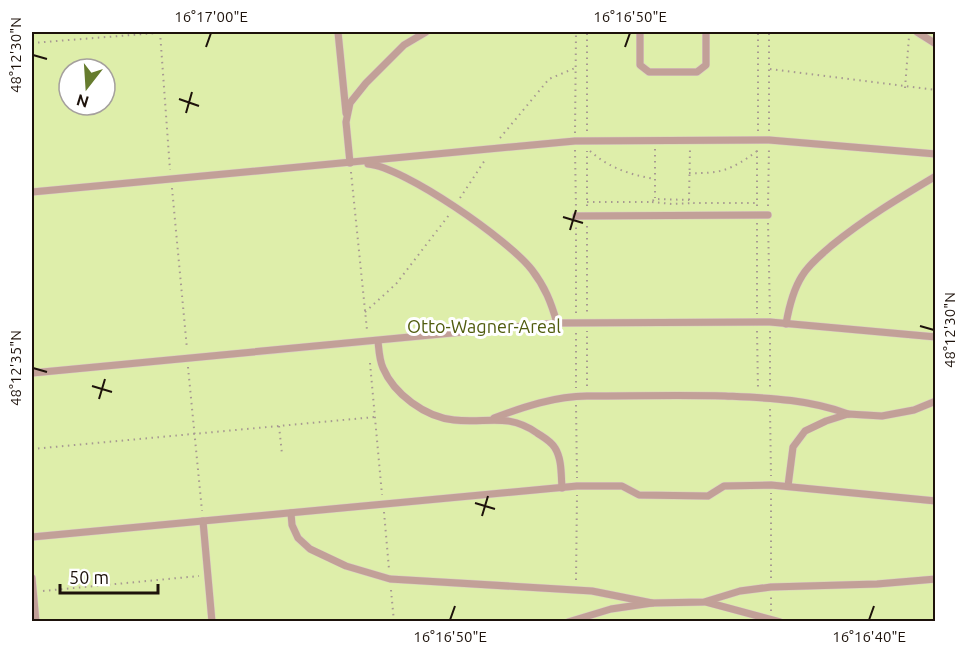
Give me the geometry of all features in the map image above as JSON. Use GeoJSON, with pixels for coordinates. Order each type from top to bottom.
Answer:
{"type":"FeatureCollection","features":[{"type":"Feature","properties":{"kind":"lane"},"geometry":{"type":"LineString","coordinates":[[338,32],[350,163]]}},
{"type":"Feature","properties":{"kind":"lane"},"geometry":{"type":"LineString","coordinates":[[346,122],[350,103],[366,83],[404,45],[426,32]]}},
{"type":"Feature","properties":{"kind":"lane"},"geometry":{"type":"LineString","coordinates":[[639,32],[640,65],[649,72],[697,72],[706,65],[706,32]]}},
{"type":"Feature","properties":{"kind":"lane"},"geometry":{"type":"LineString","coordinates":[[917,32],[936,44]]}},
{"type":"Feature","properties":{"kind":"lane"},"geometry":{"type":"LineString","coordinates":[[32,192],[575,141],[769,140],[936,154]]}},
{"type":"Feature","properties":{"kind":"lane"},"geometry":{"type":"LineString","coordinates":[[350,163],[378,165],[455,206],[505,244],[531,268],[549,295],[557,323]]}},
{"type":"Feature","properties":{"kind":"lane"},"geometry":{"type":"LineString","coordinates":[[786,324],[793,294],[803,274],[817,258],[878,210],[936,176]]}},
{"type":"Feature","properties":{"kind":"lane"},"geometry":{"type":"LineString","coordinates":[[576,216],[768,215]]}},
{"type":"Feature","properties":{"kind":"lane"},"geometry":{"type":"LineString","coordinates":[[32,373],[557,323],[786,324],[936,337]]}},
{"type":"Feature","properties":{"kind":"lane"},"geometry":{"type":"LineString","coordinates":[[378,341],[383,369],[392,384],[416,404],[450,420],[472,421],[494,418],[520,408],[576,396],[770,398],[806,402],[848,414],[882,416],[914,410],[936,401]]}},
{"type":"Feature","properties":{"kind":"lane"},"geometry":{"type":"LineString","coordinates":[[788,486],[793,447],[797,440],[805,431],[848,414]]}},
{"type":"Feature","properties":{"kind":"lane"},"geometry":{"type":"LineString","coordinates":[[494,418],[531,428],[551,443],[560,462],[562,488]]}},
{"type":"Feature","properties":{"kind":"lane"},"geometry":{"type":"LineString","coordinates":[[32,537],[562,488],[622,486],[639,495],[708,496],[724,486],[788,486],[936,501]]}},
{"type":"Feature","properties":{"kind":"lane"},"geometry":{"type":"LineString","coordinates":[[291,513],[292,525],[298,538],[310,549],[346,566],[390,579],[592,591],[652,603]]}},
{"type":"Feature","properties":{"kind":"lane"},"geometry":{"type":"LineString","coordinates":[[203,520],[212,621]]}},
{"type":"Feature","properties":{"kind":"lane"},"geometry":{"type":"LineString","coordinates":[[32,578],[36,621]]}},
{"type":"Feature","properties":{"kind":"lane"},"geometry":{"type":"LineString","coordinates":[[704,602],[740,591],[771,587],[877,584],[936,579]]}},
{"type":"Feature","properties":{"kind":"lane"},"geometry":{"type":"LineString","coordinates":[[568,621],[612,609],[652,603],[704,602],[780,621]]}},
{"type":"Feature","properties":{"kind":"path"},"geometry":{"type":"LineString","coordinates":[[160,32],[171,179],[203,520]]}},
{"type":"Feature","properties":{"kind":"path"},"geometry":{"type":"LineString","coordinates":[[32,43],[169,32]]}},
{"type":"Feature","properties":{"kind":"path"},"geometry":{"type":"LineString","coordinates":[[905,88],[909,32]]}},
{"type":"Feature","properties":{"kind":"path"},"geometry":{"type":"LineString","coordinates":[[365,312],[396,284],[455,206],[491,149],[549,79],[575,69]]}},
{"type":"Feature","properties":{"kind":"path"},"geometry":{"type":"LineString","coordinates":[[770,69],[905,88],[936,90]]}},
{"type":"Feature","properties":{"kind":"path"},"geometry":{"type":"LineString","coordinates":[[689,200],[690,140]]}},
{"type":"Feature","properties":{"kind":"path"},"geometry":{"type":"LineString","coordinates":[[654,141],[655,199]]}},
{"type":"Feature","properties":{"kind":"path"},"geometry":{"type":"LineString","coordinates":[[587,149],[607,164],[625,172],[655,179]]}},
{"type":"Feature","properties":{"kind":"path"},"geometry":{"type":"LineString","coordinates":[[689,173],[726,171],[741,164],[757,151]]}},
{"type":"Feature","properties":{"kind":"path"},"geometry":{"type":"LineString","coordinates":[[350,163],[368,341]]}},
{"type":"Feature","properties":{"kind":"path"},"geometry":{"type":"LineString","coordinates":[[651,202],[655,199],[694,202]]}},
{"type":"Feature","properties":{"kind":"path"},"geometry":{"type":"LineString","coordinates":[[587,202],[757,203]]}},
{"type":"Feature","properties":{"kind":"path"},"geometry":{"type":"LineString","coordinates":[[370,363],[394,621]]}},
{"type":"Feature","properties":{"kind":"path"},"geometry":{"type":"LineString","coordinates":[[32,449],[375,417]]}},
{"type":"Feature","properties":{"kind":"path"},"geometry":{"type":"LineString","coordinates":[[279,426],[282,454]]}},
{"type":"Feature","properties":{"kind":"path"},"geometry":{"type":"LineString","coordinates":[[33,592],[208,575]]}},
{"type":"Feature","properties":{"kind":"green space","name":"Otto-Wagner-Areal"},"geometry":{"type":"Polygon","coordinates":[[[32,32],[935,32],[935,621],[32,621],[32,32]]]}}]}
